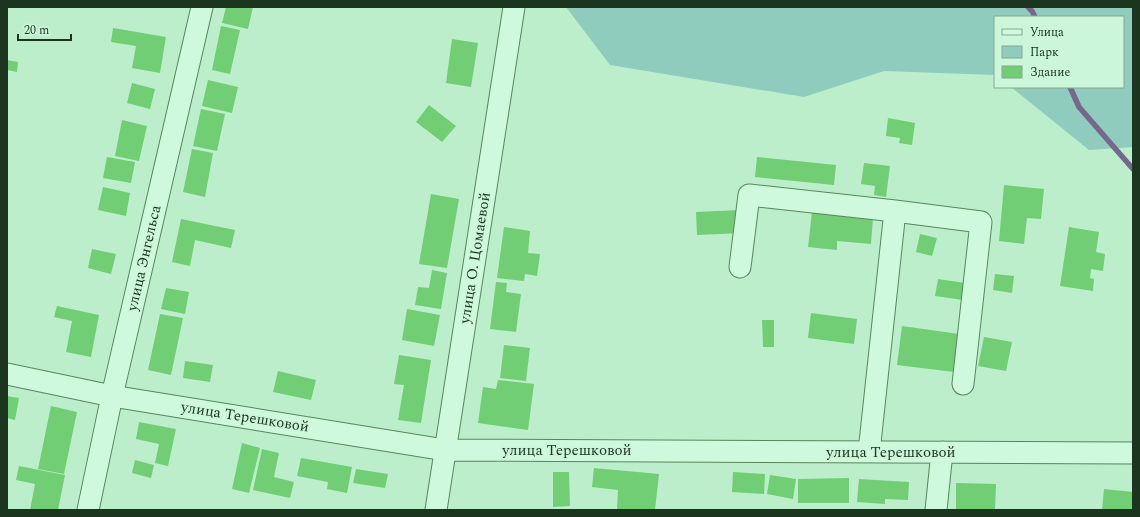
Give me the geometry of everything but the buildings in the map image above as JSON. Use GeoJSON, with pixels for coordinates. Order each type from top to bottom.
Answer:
{"type":"FeatureCollection","features":[{"type":"Feature","properties":{"kind":"street","name":"улица Энгельса"},"geometry":{"type":"LineString","coordinates":[[88,510],[112,396],[202,7]]}},
{"type":"Feature","properties":{"kind":"street","name":"улица О. Цомаевой"},"geometry":{"type":"LineString","coordinates":[[436,510],[514,7]]}},
{"type":"Feature","properties":{"kind":"street"},"geometry":{"type":"LineString","coordinates":[[740,267],[749,195],[981,222],[963,384]]}},
{"type":"Feature","properties":{"kind":"street"},"geometry":{"type":"LineString","coordinates":[[869,452],[895,211]]}},
{"type":"Feature","properties":{"kind":"street","name":"улица Терешковой"},"geometry":{"type":"LineString","coordinates":[[7,374],[112,396],[445,450],[1133,453]]}},
{"type":"Feature","properties":{"kind":"street"},"geometry":{"type":"LineString","coordinates":[[936,510],[942,452]]}},
{"type":"Feature","properties":{"kind":"green space"},"geometry":{"type":"Polygon","coordinates":[[[566,7],[1133,7],[1133,147],[1089,150],[1012,88],[1124,88],[1124,16],[994,16],[994,75],[884,71],[804,97],[610,65],[566,7]]]}},
{"type":"Feature","properties":{"kind":"waterway"},"geometry":{"type":"LineString","coordinates":[[1028,7],[1034,16]]}},
{"type":"Feature","properties":{"kind":"waterway"},"geometry":{"type":"LineString","coordinates":[[1070,88],[1079,107],[1133,169]]}}]}
